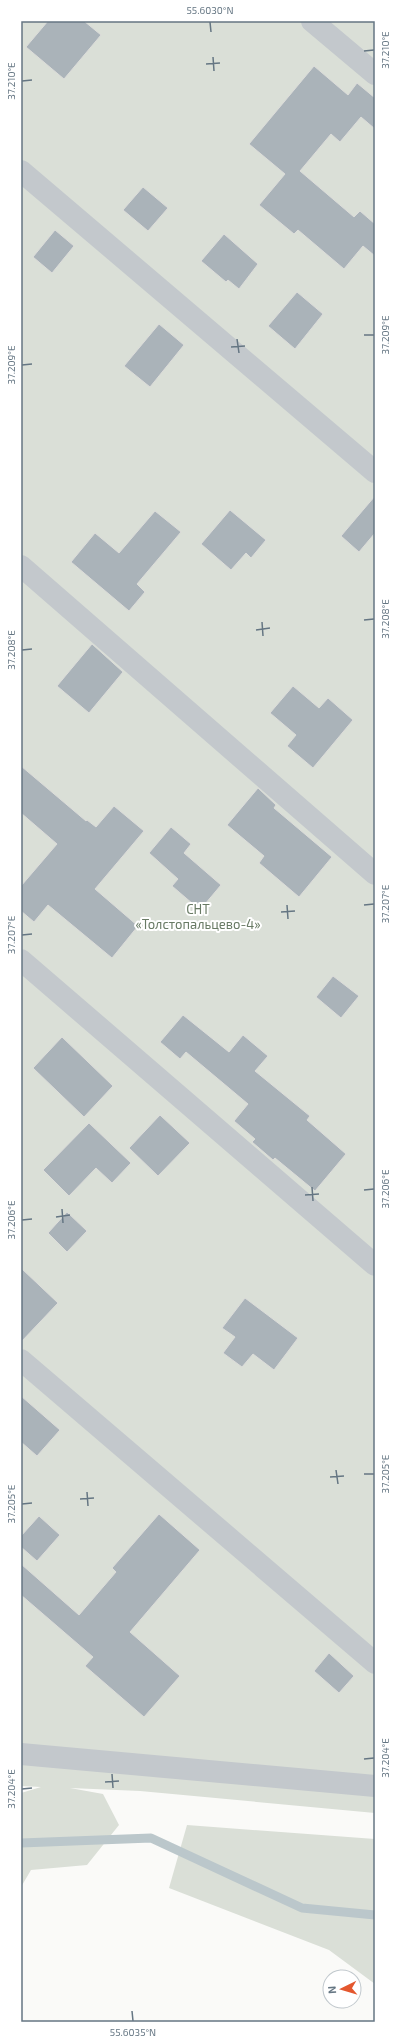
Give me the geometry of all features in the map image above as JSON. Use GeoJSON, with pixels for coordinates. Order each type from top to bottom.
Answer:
{"type":"FeatureCollection","features":[{"type":"Feature","properties":{"kind":"lane"},"geometry":{"type":"LineString","coordinates":[[312,21],[332,28],[375,74]]}},
{"type":"Feature","properties":{"kind":"lane"},"geometry":{"type":"LineString","coordinates":[[21,171],[375,472]]}},
{"type":"Feature","properties":{"kind":"lane"},"geometry":{"type":"LineString","coordinates":[[21,566],[375,874]]}},
{"type":"Feature","properties":{"kind":"lane"},"geometry":{"type":"LineString","coordinates":[[21,960],[375,1265]]}},
{"type":"Feature","properties":{"kind":"lane"},"geometry":{"type":"LineString","coordinates":[[21,1360],[375,1663]]}},
{"type":"Feature","properties":{"kind":"lane"},"geometry":{"type":"LineString","coordinates":[[21,1754],[375,1786]]}},
{"type":"Feature","properties":{"kind":"green space","name":"СНТ «Толстопальцево-4»"},"geometry":{"type":"Polygon","coordinates":[[[21,21],[375,21],[375,1813],[140,1791],[70,1788],[103,1794],[119,1825],[87,1865],[31,1870],[21,1887],[21,1793],[41,1787],[21,1786],[21,21]]]}},
{"type":"Feature","properties":{"kind":"green space"},"geometry":{"type":"Polygon","coordinates":[[[187,1825],[375,1839],[375,1984],[362,1974],[362,1969],[355,1969],[329,1950],[169,1888],[187,1825]]]}},
{"type":"Feature","properties":{"kind":"building"},"geometry":{"type":"Polygon","coordinates":[[[48,21],[84,21],[101,35],[64,79],[26,47],[48,21]]]}},
{"type":"Feature","properties":{"kind":"building"},"geometry":{"type":"Polygon","coordinates":[[[314,66],[348,95],[357,83],[375,98],[375,129],[361,117],[340,142],[331,134],[300,171],[354,217],[360,211],[375,224],[375,256],[363,246],[344,269],[298,230],[294,234],[259,205],[285,174],[249,144],[314,66]]]}},
{"type":"Feature","properties":{"kind":"building"},"geometry":{"type":"Polygon","coordinates":[[[143,187],[168,208],[148,231],[123,210],[143,187]]]}},
{"type":"Feature","properties":{"kind":"building"},"geometry":{"type":"Polygon","coordinates":[[[55,230],[74,246],[52,273],[33,257],[55,230]]]}},
{"type":"Feature","properties":{"kind":"building"},"geometry":{"type":"Polygon","coordinates":[[[224,234],[258,264],[239,289],[228,280],[226,282],[201,261],[224,234]]]}},
{"type":"Feature","properties":{"kind":"building"},"geometry":{"type":"Polygon","coordinates":[[[297,292],[323,314],[295,349],[268,326],[297,292]]]}},
{"type":"Feature","properties":{"kind":"building"},"geometry":{"type":"Polygon","coordinates":[[[159,324],[184,345],[150,387],[124,366],[159,324]]]}},
{"type":"Feature","properties":{"kind":"building"},"geometry":{"type":"Polygon","coordinates":[[[375,496],[375,533],[359,552],[341,536],[375,496]]]}},
{"type":"Feature","properties":{"kind":"building"},"geometry":{"type":"Polygon","coordinates":[[[230,510],[266,540],[251,558],[246,553],[231,570],[201,544],[230,510]]]}},
{"type":"Feature","properties":{"kind":"building"},"geometry":{"type":"Polygon","coordinates":[[[155,511],[181,532],[137,584],[145,592],[129,611],[71,562],[95,533],[119,553],[155,511]]]}},
{"type":"Feature","properties":{"kind":"building"},"geometry":{"type":"Polygon","coordinates":[[[92,644],[123,672],[89,713],[57,686],[92,644]]]}},
{"type":"Feature","properties":{"kind":"building"},"geometry":{"type":"Polygon","coordinates":[[[293,686],[319,708],[328,698],[353,720],[313,768],[287,746],[296,735],[270,713],[293,686]]]}},
{"type":"Feature","properties":{"kind":"building"},"geometry":{"type":"Polygon","coordinates":[[[21,766],[86,821],[87,820],[96,827],[114,806],[144,831],[95,889],[138,926],[112,958],[48,905],[34,922],[21,911],[21,886],[57,844],[21,813],[21,766]]]}},
{"type":"Feature","properties":{"kind":"building"},"geometry":{"type":"Polygon","coordinates":[[[258,788],[276,805],[274,808],[332,857],[299,897],[259,863],[264,856],[227,825],[258,788]]]}},
{"type":"Feature","properties":{"kind":"building"},"geometry":{"type":"Polygon","coordinates":[[[171,827],[191,844],[184,853],[221,885],[200,910],[172,886],[178,879],[149,853],[171,827]]]}},
{"type":"Feature","properties":{"kind":"building"},"geometry":{"type":"Polygon","coordinates":[[[333,976],[359,996],[341,1018],[316,997],[333,976]]]}},
{"type":"Feature","properties":{"kind":"building"},"geometry":{"type":"Polygon","coordinates":[[[183,1015],[229,1052],[243,1035],[268,1056],[255,1071],[310,1116],[307,1120],[346,1154],[315,1191],[275,1158],[273,1160],[252,1142],[255,1139],[234,1121],[248,1104],[186,1052],[180,1059],[160,1042],[183,1015]]]}},
{"type":"Feature","properties":{"kind":"building"},"geometry":{"type":"Polygon","coordinates":[[[62,1037],[113,1086],[84,1117],[33,1068],[62,1037]]]}},
{"type":"Feature","properties":{"kind":"building"},"geometry":{"type":"Polygon","coordinates":[[[160,1115],[190,1143],[158,1176],[129,1148],[160,1115]]]}},
{"type":"Feature","properties":{"kind":"building"},"geometry":{"type":"Polygon","coordinates":[[[89,1123],[131,1163],[112,1183],[96,1168],[69,1196],[43,1170],[89,1123]]]}},
{"type":"Feature","properties":{"kind":"building"},"geometry":{"type":"Polygon","coordinates":[[[67,1212],[87,1231],[67,1252],[48,1233],[67,1212]]]}},
{"type":"Feature","properties":{"kind":"building"},"geometry":{"type":"Polygon","coordinates":[[[21,1268],[58,1303],[21,1342],[21,1268]]]}},
{"type":"Feature","properties":{"kind":"building"},"geometry":{"type":"Polygon","coordinates":[[[245,1298],[298,1338],[274,1370],[253,1354],[242,1367],[223,1353],[235,1337],[222,1328],[245,1298]]]}},
{"type":"Feature","properties":{"kind":"building"},"geometry":{"type":"Polygon","coordinates":[[[21,1396],[60,1430],[37,1456],[21,1442],[21,1396]]]}},
{"type":"Feature","properties":{"kind":"building"},"geometry":{"type":"Polygon","coordinates":[[[159,1514],[200,1550],[130,1632],[180,1676],[144,1717],[85,1666],[93,1657],[21,1595],[21,1564],[79,1615],[116,1572],[112,1568],[159,1514]]]}},
{"type":"Feature","properties":{"kind":"building"},"geometry":{"type":"Polygon","coordinates":[[[39,1516],[60,1535],[37,1561],[21,1547],[21,1536],[39,1516]]]}},
{"type":"Feature","properties":{"kind":"building"},"geometry":{"type":"Polygon","coordinates":[[[329,1653],[354,1676],[339,1693],[314,1671],[329,1653]]]}},
{"type":"Feature","properties":{"kind":"waterway"},"geometry":{"type":"LineString","coordinates":[[21,1843],[151,1838],[302,1908],[375,1915]]}}]}
